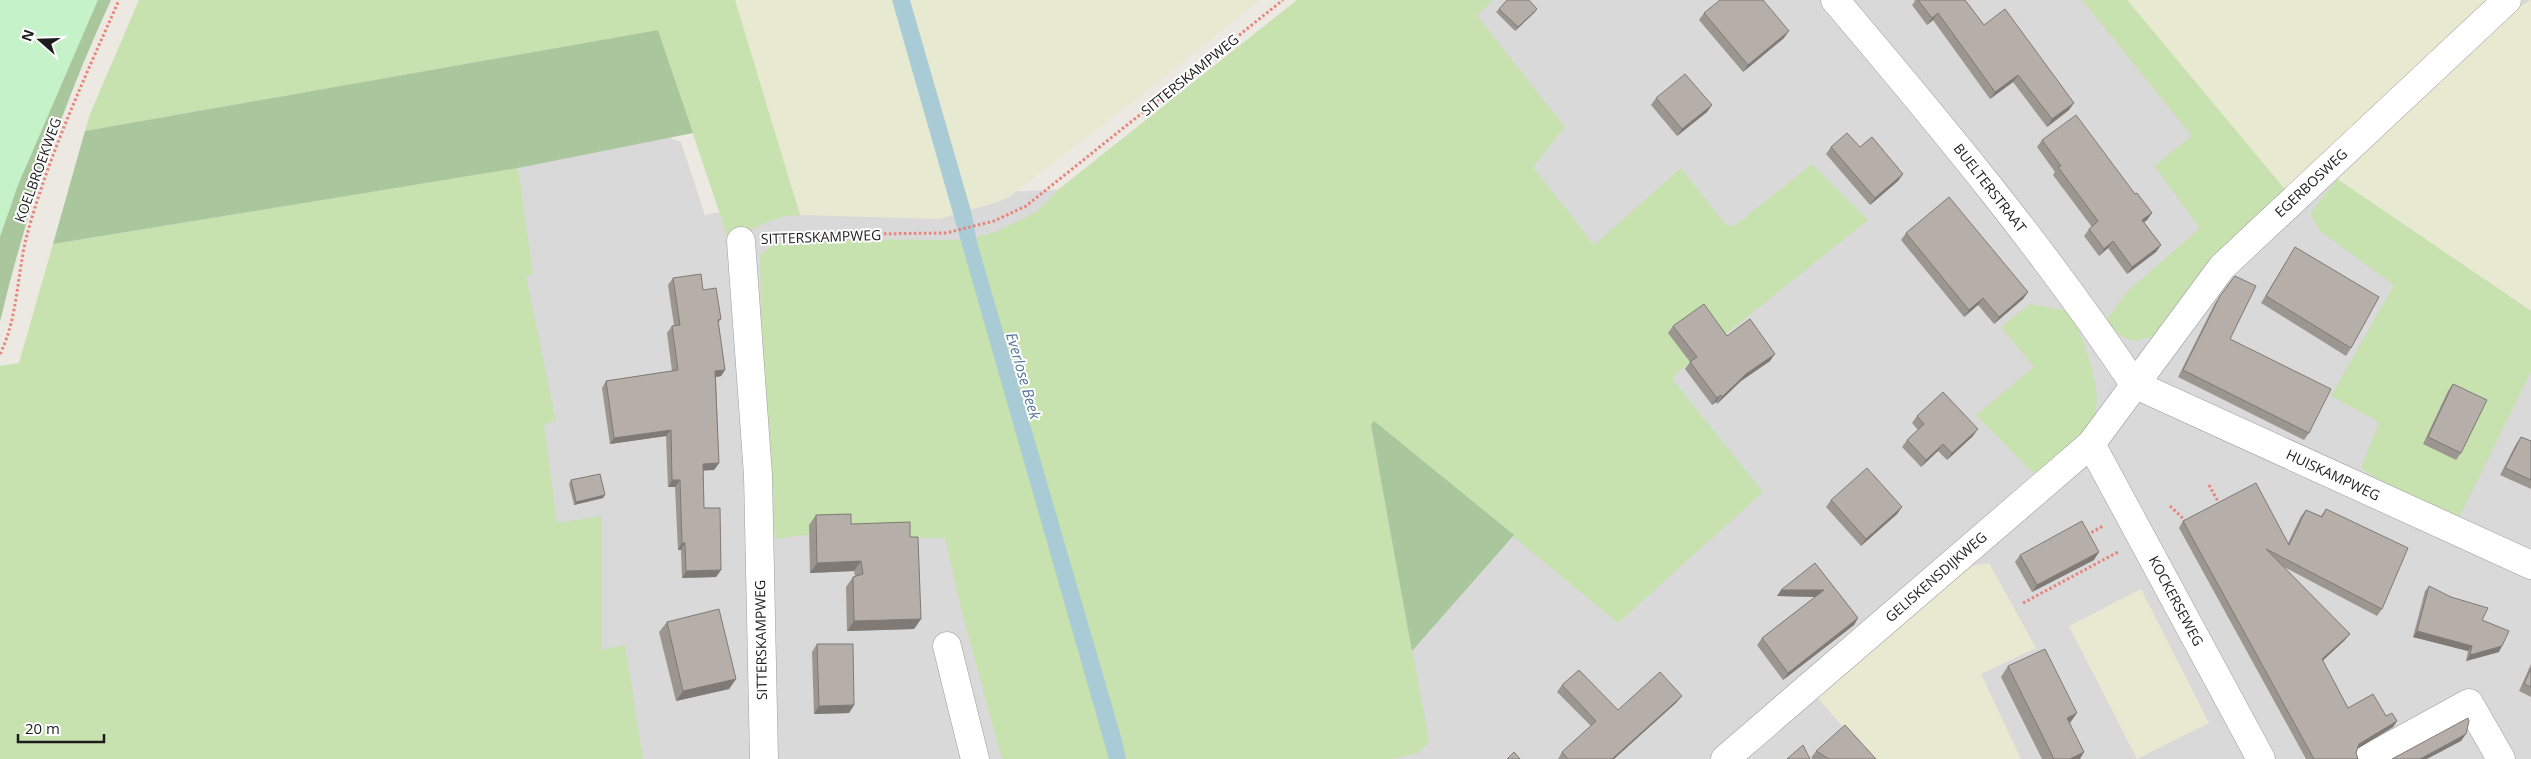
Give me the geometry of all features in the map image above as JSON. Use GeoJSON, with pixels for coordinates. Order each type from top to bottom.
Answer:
{"type":"FeatureCollection","features":[{"type":"Feature","properties":{"kind":"street","name":"BUELTERSTRAAT"},"geometry":{"type":"LineString","coordinates":[[1835,0],[1956,143],[2087,313],[2134,384]]}},
{"type":"Feature","properties":{"kind":"street","name":"EGERBOSWEG"},"geometry":{"type":"LineString","coordinates":[[2134,384],[2222,267],[2507,0]]}},
{"type":"Feature","properties":{"kind":"street","name":"SITTERSKAMPWEG"},"geometry":{"type":"LineString","coordinates":[[741,241],[758,474],[764,759]]}},
{"type":"Feature","properties":{"kind":"street","name":"GELISKENSDIJKWEG"},"geometry":{"type":"LineString","coordinates":[[1725,759],[2091,444],[2134,384]]}},
{"type":"Feature","properties":{"kind":"street","name":"HUISKAMPWEG"},"geometry":{"type":"LineString","coordinates":[[2134,384],[2531,565]]}},
{"type":"Feature","properties":{"kind":"street","name":"KOCKERSEWEG"},"geometry":{"type":"LineString","coordinates":[[2091,444],[2261,759]]}},
{"type":"Feature","properties":{"kind":"street"},"geometry":{"type":"LineString","coordinates":[[947,646],[975,759]]}},
{"type":"Feature","properties":{"kind":"street"},"geometry":{"type":"LineString","coordinates":[[2367,759],[2469,703],[2501,759]]}},
{"type":"Feature","properties":{"kind":"path","name":"KOELBROEKWEG"},"geometry":{"type":"LineString","coordinates":[[0,354],[15,302],[27,235],[46,174],[119,0]]}},
{"type":"Feature","properties":{"kind":"path","name":"SITTERSKAMPWEG"},"geometry":{"type":"LineString","coordinates":[[741,241],[789,235],[946,233],[989,223],[1026,206],[1283,0]]}},
{"type":"Feature","properties":{"kind":"path"},"geometry":{"type":"LineString","coordinates":[[2208,485],[2220,506]]}},
{"type":"Feature","properties":{"kind":"path"},"geometry":{"type":"LineString","coordinates":[[2170,506],[2188,523]]}},
{"type":"Feature","properties":{"kind":"path"},"geometry":{"type":"LineString","coordinates":[[2023,603],[2142,539]]}},
{"type":"Feature","properties":{"kind":"shaded area"},"geometry":{"type":"Polygon","coordinates":[[[1490,0],[2531,0],[2531,759],[310,759],[538,535],[471,161],[636,126],[681,142],[705,215],[760,203],[1070,189],[1490,0]]]}},
{"type":"Feature","properties":{"kind":"green space"},"geometry":{"type":"Polygon","coordinates":[[[0,0],[111,0],[77,79],[47,158],[22,239],[0,322],[0,0]]]}},
{"type":"Feature","properties":{"kind":"green space"},"geometry":{"type":"Polygon","coordinates":[[[0,0],[98,0],[18,185],[0,237],[0,0]]]}},
{"type":"Feature","properties":{"kind":"green space"},"geometry":{"type":"Polygon","coordinates":[[[139,0],[735,0],[800,215],[773,220],[729,241],[658,30],[85,131],[90,114],[139,0]]]}},
{"type":"Feature","properties":{"kind":"green space"},"geometry":{"type":"Polygon","coordinates":[[[735,0],[1258,1],[1150,88],[1009,197],[939,219],[800,215],[735,0]]]}},
{"type":"Feature","properties":{"kind":"green space"},"geometry":{"type":"Polygon","coordinates":[[[1297,0],[1492,0],[1477,16],[1565,127],[1533,167],[1594,245],[1681,168],[1726,225],[1734,226],[1812,164],[1868,220],[1676,374],[1673,380],[1763,492],[1618,623],[1374,422],[1371,426],[1429,743],[1418,753],[1392,759],[1002,759],[963,616],[945,538],[916,538],[896,534],[804,535],[775,539],[761,327],[760,255],[771,246],[795,239],[967,240],[995,232],[1036,212],[1059,189],[1297,0]]]}},
{"type":"Feature","properties":{"kind":"green space"},"geometry":{"type":"Polygon","coordinates":[[[2082,0],[2127,0],[2287,192],[2161,332],[2144,339],[2130,340],[2124,338],[2106,320],[2128,291],[2200,228],[2154,166],[2192,136],[2082,0]]]}},
{"type":"Feature","properties":{"kind":"green space"},"geometry":{"type":"Polygon","coordinates":[[[2127,0],[2496,0],[2287,192],[2127,0]]]}},
{"type":"Feature","properties":{"kind":"green space"},"geometry":{"type":"Polygon","coordinates":[[[2531,0],[2531,311],[2337,179],[2518,8],[2531,0]]]}},
{"type":"Feature","properties":{"kind":"green space"},"geometry":{"type":"Polygon","coordinates":[[[658,30],[693,133],[518,168],[53,244],[85,131],[658,30]]]}},
{"type":"Feature","properties":{"kind":"green space"},"geometry":{"type":"Polygon","coordinates":[[[518,168],[533,274],[526,276],[556,421],[544,424],[557,523],[602,516],[602,650],[625,645],[643,759],[0,759],[0,366],[19,363],[53,244],[518,168]]]}},
{"type":"Feature","properties":{"kind":"green space"},"geometry":{"type":"Polygon","coordinates":[[[2337,179],[2531,311],[2531,372],[2458,519],[2392,491],[2361,468],[2379,422],[2331,396],[2394,285],[2320,231],[2310,214],[2337,179]]]}},
{"type":"Feature","properties":{"kind":"green space"},"geometry":{"type":"Polygon","coordinates":[[[2030,304],[2071,312],[2092,369],[2097,400],[2095,414],[2085,433],[2065,453],[2036,476],[1976,415],[2034,367],[2001,327],[2030,304]]]}},
{"type":"Feature","properties":{"kind":"green space"},"geometry":{"type":"Polygon","coordinates":[[[1374,421],[1514,535],[1412,651],[1371,425],[1374,421]]]}},
{"type":"Feature","properties":{"kind":"green space"},"geometry":{"type":"Polygon","coordinates":[[[1989,563],[2036,648],[1981,674],[2021,759],[1871,759],[1815,695],[1967,567],[1989,563]]]}},
{"type":"Feature","properties":{"kind":"green space"},"geometry":{"type":"Polygon","coordinates":[[[2141,589],[2209,723],[2137,759],[2069,626],[2141,589]]]}},
{"type":"Feature","properties":{"kind":"water"},"geometry":{"type":"Polygon","coordinates":[[[892,0],[910,0],[971,211],[977,242],[1126,759],[1109,759],[892,0]]]}},
{"type":"Feature","properties":{"kind":"building"},"geometry":{"type":"Polygon","coordinates":[[[1507,0],[1529,0],[1537,9],[1518,27],[1499,9],[1507,0]]]}},
{"type":"Feature","properties":{"kind":"building"},"geometry":{"type":"Polygon","coordinates":[[[1720,0],[1763,0],[1789,31],[1748,65],[1704,13],[1720,0]]]}},
{"type":"Feature","properties":{"kind":"building"},"geometry":{"type":"Polygon","coordinates":[[[1918,0],[1965,0],[1984,25],[2005,9],[2074,103],[2052,119],[2018,75],[1995,92],[1938,13],[1932,18],[1918,0]]]}},
{"type":"Feature","properties":{"kind":"building"},"geometry":{"type":"Polygon","coordinates":[[[1685,74],[1712,105],[1682,129],[1656,98],[1685,74]]]}},
{"type":"Feature","properties":{"kind":"building"},"geometry":{"type":"Polygon","coordinates":[[[2076,115],[2135,194],[2137,193],[2152,213],[2142,220],[2161,245],[2132,267],[2113,241],[2104,249],[2089,229],[2098,221],[2058,167],[2061,166],[2042,140],[2076,115]]]}},
{"type":"Feature","properties":{"kind":"building"},"geometry":{"type":"Polygon","coordinates":[[[1847,133],[1860,147],[1872,137],[1903,174],[1875,198],[1831,147],[1847,133]]]}},
{"type":"Feature","properties":{"kind":"building"},"geometry":{"type":"Polygon","coordinates":[[[1949,197],[2028,292],[1999,317],[1983,298],[1969,310],[1906,233],[1949,197]]]}},
{"type":"Feature","properties":{"kind":"building"},"geometry":{"type":"Polygon","coordinates":[[[2295,247],[2379,297],[2351,348],[2266,296],[2295,247]]]}},
{"type":"Feature","properties":{"kind":"building"},"geometry":{"type":"Polygon","coordinates":[[[701,274],[703,290],[716,288],[721,319],[718,320],[725,370],[715,371],[719,463],[703,464],[704,508],[720,508],[721,570],[686,571],[685,543],[682,543],[680,480],[672,480],[671,430],[614,438],[606,381],[678,370],[672,326],[680,325],[673,278],[701,274]]]}},
{"type":"Feature","properties":{"kind":"building"},"geometry":{"type":"Polygon","coordinates":[[[2235,276],[2256,286],[2230,339],[2331,389],[2309,433],[2183,370],[2220,296],[2235,276]]]}},
{"type":"Feature","properties":{"kind":"building"},"geometry":{"type":"Polygon","coordinates":[[[1704,304],[1727,336],[1750,319],[1775,354],[1746,374],[1722,397],[1721,395],[1717,398],[1690,362],[1697,357],[1673,326],[1704,304]]]}},
{"type":"Feature","properties":{"kind":"building"},"geometry":{"type":"Polygon","coordinates":[[[2453,384],[2487,400],[2461,453],[2428,437],[2453,384]]]}},
{"type":"Feature","properties":{"kind":"building"},"geometry":{"type":"Polygon","coordinates":[[[1943,392],[1978,429],[1952,453],[1943,444],[1926,460],[1907,440],[1924,424],[1917,416],[1943,392]]]}},
{"type":"Feature","properties":{"kind":"building"},"geometry":{"type":"Polygon","coordinates":[[[2521,437],[2531,441],[2531,480],[2505,468],[2521,437]]]}},
{"type":"Feature","properties":{"kind":"building"},"geometry":{"type":"Polygon","coordinates":[[[1867,468],[1902,507],[1866,539],[1831,500],[1867,468]]]}},
{"type":"Feature","properties":{"kind":"building"},"geometry":{"type":"Polygon","coordinates":[[[600,474],[605,495],[576,502],[571,480],[600,474]]]}},
{"type":"Feature","properties":{"kind":"building"},"geometry":{"type":"Polygon","coordinates":[[[2256,483],[2289,545],[2306,510],[2322,517],[2326,509],[2408,548],[2382,609],[2266,549],[2350,634],[2322,659],[2348,708],[2373,694],[2386,716],[2392,713],[2397,721],[2359,744],[2356,753],[2358,759],[2314,759],[2183,521],[2256,483]]]}},
{"type":"Feature","properties":{"kind":"building"},"geometry":{"type":"Polygon","coordinates":[[[851,514],[851,524],[910,522],[910,537],[918,537],[921,619],[854,621],[853,577],[863,574],[861,561],[817,563],[816,515],[851,514]]]}},
{"type":"Feature","properties":{"kind":"building"},"geometry":{"type":"Polygon","coordinates":[[[2082,521],[2099,552],[2037,585],[2020,555],[2082,521]]]}},
{"type":"Feature","properties":{"kind":"building"},"geometry":{"type":"Polygon","coordinates":[[[1815,563],[1858,618],[1788,673],[1762,638],[1824,590],[1781,590],[1815,563]]]}},
{"type":"Feature","properties":{"kind":"building"},"geometry":{"type":"Polygon","coordinates":[[[2429,586],[2451,597],[2488,608],[2482,620],[2509,631],[2502,646],[2470,655],[2472,646],[2417,631],[2429,586]]]}},
{"type":"Feature","properties":{"kind":"building"},"geometry":{"type":"Polygon","coordinates":[[[719,609],[736,679],[683,691],[667,622],[719,609]]]}},
{"type":"Feature","properties":{"kind":"building"},"geometry":{"type":"Polygon","coordinates":[[[817,644],[853,644],[854,705],[819,706],[817,644]]]}},
{"type":"Feature","properties":{"kind":"building"},"geometry":{"type":"Polygon","coordinates":[[[2045,649],[2077,713],[2067,718],[2084,752],[2070,759],[2054,759],[2008,666],[2045,649]]]}},
{"type":"Feature","properties":{"kind":"building"},"geometry":{"type":"Polygon","coordinates":[[[2531,668],[2531,687],[2524,684],[2531,668]]]}},
{"type":"Feature","properties":{"kind":"building"},"geometry":{"type":"Polygon","coordinates":[[[1579,670],[1618,710],[1660,672],[1682,696],[1612,759],[1568,759],[1562,752],[1596,721],[1562,685],[1579,670]]]}},
{"type":"Feature","properties":{"kind":"building"},"geometry":{"type":"Polygon","coordinates":[[[2468,718],[2466,734],[2420,759],[2392,759],[2468,718]]]}},
{"type":"Feature","properties":{"kind":"building"},"geometry":{"type":"Polygon","coordinates":[[[1845,725],[1876,759],[1829,759],[1816,751],[1845,725]]]}},
{"type":"Feature","properties":{"kind":"building"},"geometry":{"type":"Polygon","coordinates":[[[1803,745],[1810,759],[1787,759],[1803,745]]]}},
{"type":"Feature","properties":{"kind":"building"},"geometry":{"type":"Polygon","coordinates":[[[1514,752],[1520,759],[1507,759],[1514,752]]]}},
{"type":"Feature","properties":{"kind":"water label","name":"Everlose Beek"},"geometry":{"type":"Point","coordinates":[1023,376]}}]}
